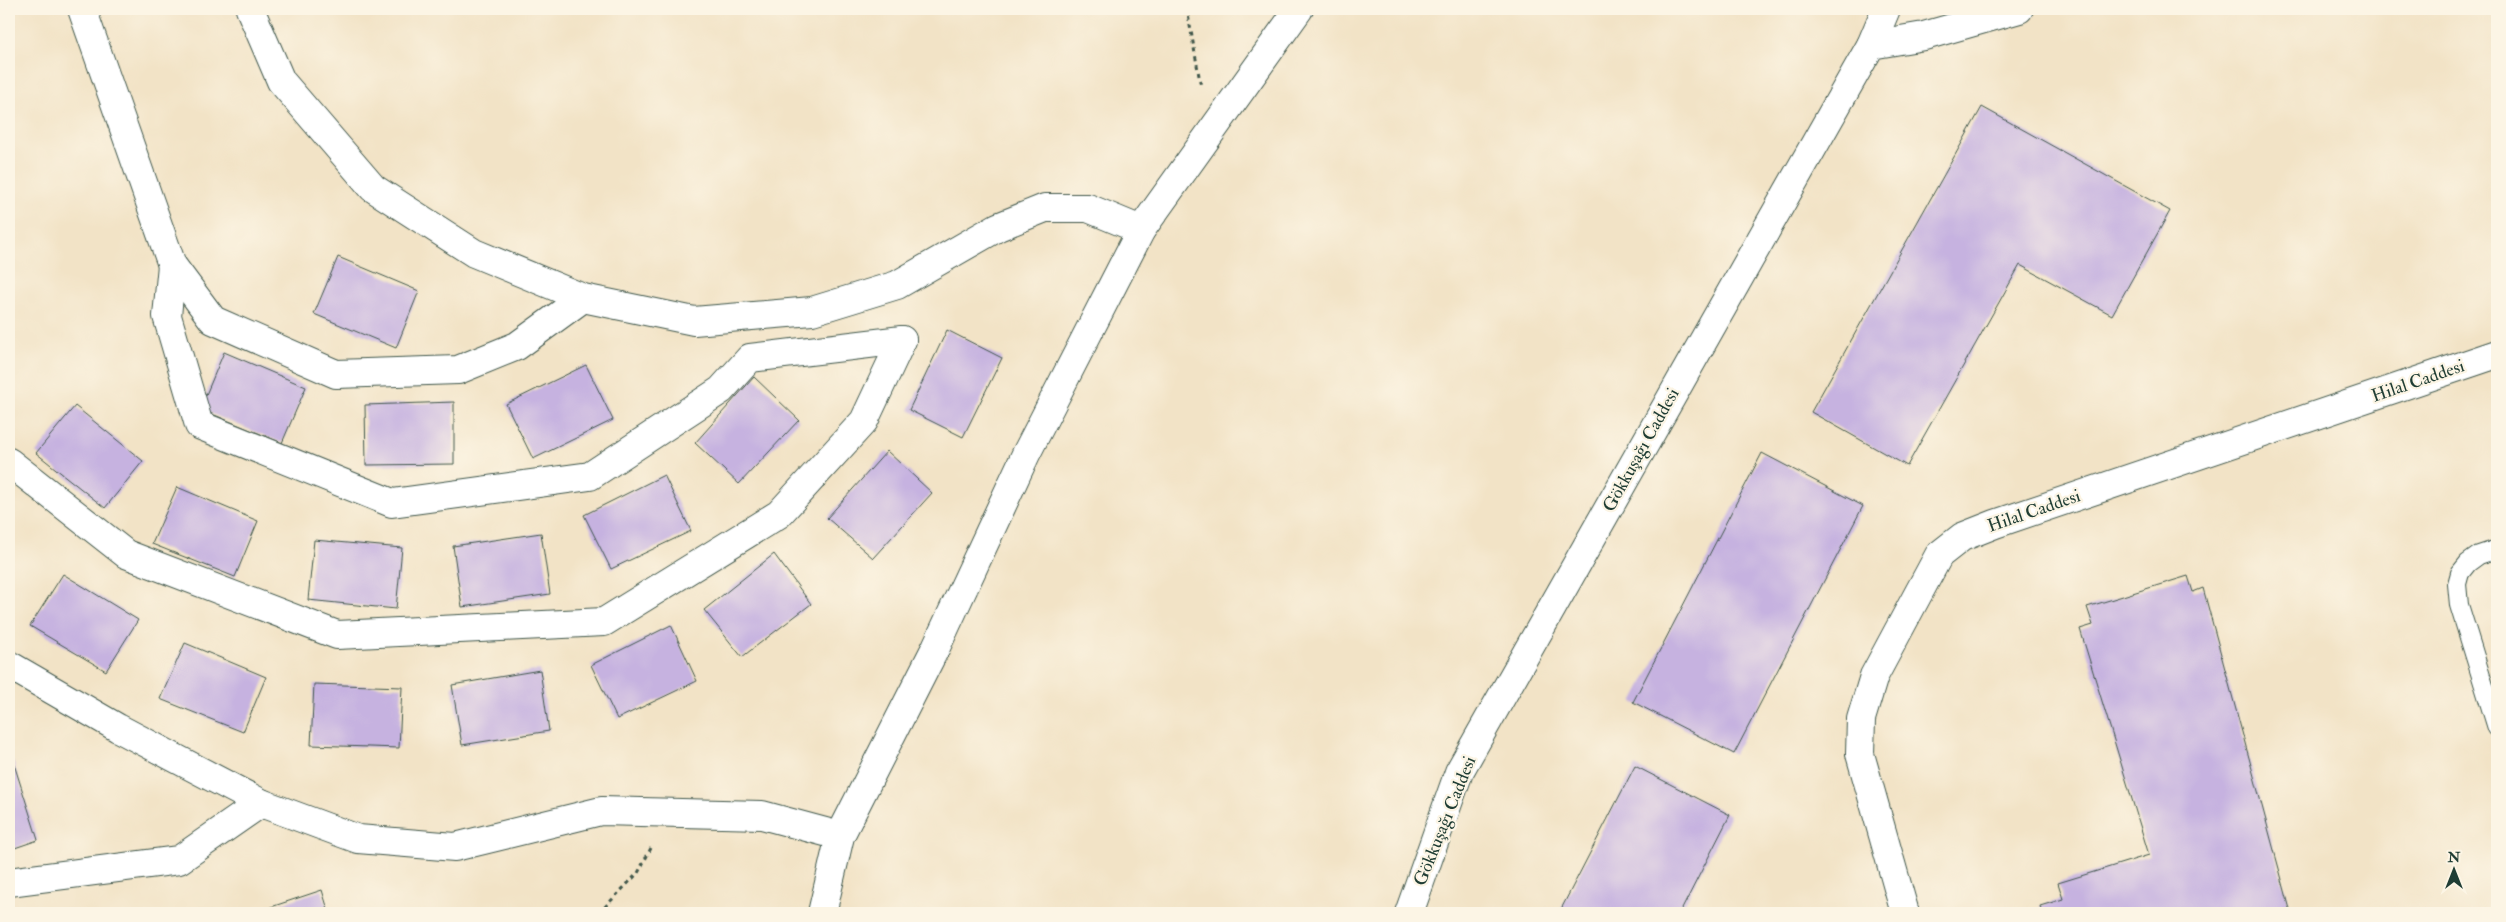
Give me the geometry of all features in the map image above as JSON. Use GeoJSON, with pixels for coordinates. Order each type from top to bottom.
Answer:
{"type":"FeatureCollection","features":[{"type":"Feature","properties":{"kind":"street"},"geometry":{"type":"LineString","coordinates":[[82,9],[172,265],[213,320],[336,374],[458,370],[517,346],[584,298]]}},
{"type":"Feature","properties":{"kind":"street"},"geometry":{"type":"LineString","coordinates":[[250,9],[281,81],[373,188],[474,252],[584,298],[694,321],[812,311],[897,285],[998,227],[1045,208],[1088,208],[1141,230]]}},
{"type":"Feature","properties":{"kind":"street"},"geometry":{"type":"LineString","coordinates":[[822,913],[840,836],[936,647],[1026,454],[1141,230],[1300,9]]}},
{"type":"Feature","properties":{"kind":"street","name":"Gökkuşağı Caddesi"},"geometry":{"type":"LineString","coordinates":[[1409,913],[1459,772],[1870,45],[1886,9]]}},
{"type":"Feature","properties":{"kind":"street"},"geometry":{"type":"LineString","coordinates":[[1870,45],[1924,36],[2019,9]]}},
{"type":"Feature","properties":{"kind":"street"},"geometry":{"type":"LineString","coordinates":[[9,462],[126,554],[337,635],[604,622],[779,514],[864,421],[902,340],[750,358],[721,390],[590,476],[392,503],[199,424],[167,316],[172,265]]}},
{"type":"Feature","properties":{"kind":"street","name":"Hilal Caddesi"},"geometry":{"type":"LineString","coordinates":[[1905,913],[1860,754],[1861,719],[1874,676],[1939,555],[1962,537],[1995,524],[2497,354]]}},
{"type":"Feature","properties":{"kind":"street"},"geometry":{"type":"LineString","coordinates":[[9,665],[118,728],[261,803],[358,839],[455,847],[601,811],[762,815],[840,836]]}},
{"type":"Feature","properties":{"kind":"street"},"geometry":{"type":"LineString","coordinates":[[9,882],[179,860],[261,803]]}},
{"type":"Feature","properties":{"kind":"lane"},"geometry":{"type":"LineString","coordinates":[[2497,549],[2479,555],[2468,563],[2460,573],[2457,584],[2459,605],[2497,728]]}},
{"type":"Feature","properties":{"kind":"path"},"geometry":{"type":"LineString","coordinates":[[1187,9],[1209,137]]}},
{"type":"Feature","properties":{"kind":"path"},"geometry":{"type":"LineString","coordinates":[[599,913],[638,873],[670,813]]}},
{"type":"Feature","properties":{"kind":"building"},"geometry":{"type":"Polygon","coordinates":[[[1982,107],[2170,211],[2112,315],[2020,265],[1907,466],[1811,412],[1982,107]]]}},
{"type":"Feature","properties":{"kind":"building"},"geometry":{"type":"Polygon","coordinates":[[[338,257],[419,291],[396,348],[314,314],[338,257]]]}},
{"type":"Feature","properties":{"kind":"building"},"geometry":{"type":"Polygon","coordinates":[[[947,330],[1002,358],[963,437],[909,410],[947,330]]]}},
{"type":"Feature","properties":{"kind":"building"},"geometry":{"type":"Polygon","coordinates":[[[224,352],[306,387],[282,443],[200,409],[224,352]]]}},
{"type":"Feature","properties":{"kind":"building"},"geometry":{"type":"Polygon","coordinates":[[[586,365],[613,420],[533,459],[506,404],[586,365]]]}},
{"type":"Feature","properties":{"kind":"building"},"geometry":{"type":"Polygon","coordinates":[[[754,377],[799,420],[739,484],[695,443],[754,377]]]}},
{"type":"Feature","properties":{"kind":"building"},"geometry":{"type":"Polygon","coordinates":[[[454,402],[454,464],[366,465],[365,405],[454,402]]]}},
{"type":"Feature","properties":{"kind":"building"},"geometry":{"type":"Polygon","coordinates":[[[75,406],[143,461],[105,508],[36,453],[75,406]]]}},
{"type":"Feature","properties":{"kind":"building"},"geometry":{"type":"Polygon","coordinates":[[[887,451],[932,493],[873,558],[827,518],[887,451]]]}},
{"type":"Feature","properties":{"kind":"building"},"geometry":{"type":"Polygon","coordinates":[[[1762,453],[1863,506],[1734,754],[1633,702],[1762,453]]]}},
{"type":"Feature","properties":{"kind":"building"},"geometry":{"type":"Polygon","coordinates":[[[664,475],[691,531],[611,569],[584,515],[664,475]]]}},
{"type":"Feature","properties":{"kind":"building"},"geometry":{"type":"Polygon","coordinates":[[[177,487],[258,521],[235,577],[152,544],[177,487]]]}},
{"type":"Feature","properties":{"kind":"building"},"geometry":{"type":"Polygon","coordinates":[[[541,533],[550,594],[462,607],[453,546],[541,533]]]}},
{"type":"Feature","properties":{"kind":"building"},"geometry":{"type":"Polygon","coordinates":[[[314,540],[402,548],[396,609],[308,600],[314,540]]]}},
{"type":"Feature","properties":{"kind":"building"},"geometry":{"type":"Polygon","coordinates":[[[774,554],[811,604],[742,657],[704,610],[774,554]]]}},
{"type":"Feature","properties":{"kind":"building"},"geometry":{"type":"Polygon","coordinates":[[[63,574],[138,620],[106,671],[30,626],[63,574]]]}},
{"type":"Feature","properties":{"kind":"building"},"geometry":{"type":"Polygon","coordinates":[[[2188,576],[2193,592],[2203,588],[2291,913],[2042,913],[2040,906],[2063,899],[2058,883],[2149,855],[2080,629],[2093,625],[2087,607],[2188,576]]]}},
{"type":"Feature","properties":{"kind":"building"},"geometry":{"type":"Polygon","coordinates":[[[671,625],[697,681],[617,719],[591,665],[671,625]]]}},
{"type":"Feature","properties":{"kind":"building"},"geometry":{"type":"Polygon","coordinates":[[[185,643],[266,677],[243,732],[160,699],[185,643]]]}},
{"type":"Feature","properties":{"kind":"building"},"geometry":{"type":"Polygon","coordinates":[[[540,670],[549,731],[462,745],[452,685],[540,670]]]}},
{"type":"Feature","properties":{"kind":"building"},"geometry":{"type":"Polygon","coordinates":[[[314,684],[402,687],[399,748],[311,745],[314,684]]]}},
{"type":"Feature","properties":{"kind":"building"},"geometry":{"type":"Polygon","coordinates":[[[13,761],[38,840],[9,850],[9,762],[13,761]]]}},
{"type":"Feature","properties":{"kind":"building"},"geometry":{"type":"Polygon","coordinates":[[[1635,766],[1730,815],[1680,913],[1559,913],[1635,766]]]}},
{"type":"Feature","properties":{"kind":"building"},"geometry":{"type":"Polygon","coordinates":[[[322,890],[329,913],[270,913],[268,908],[322,890]]]}}]}
